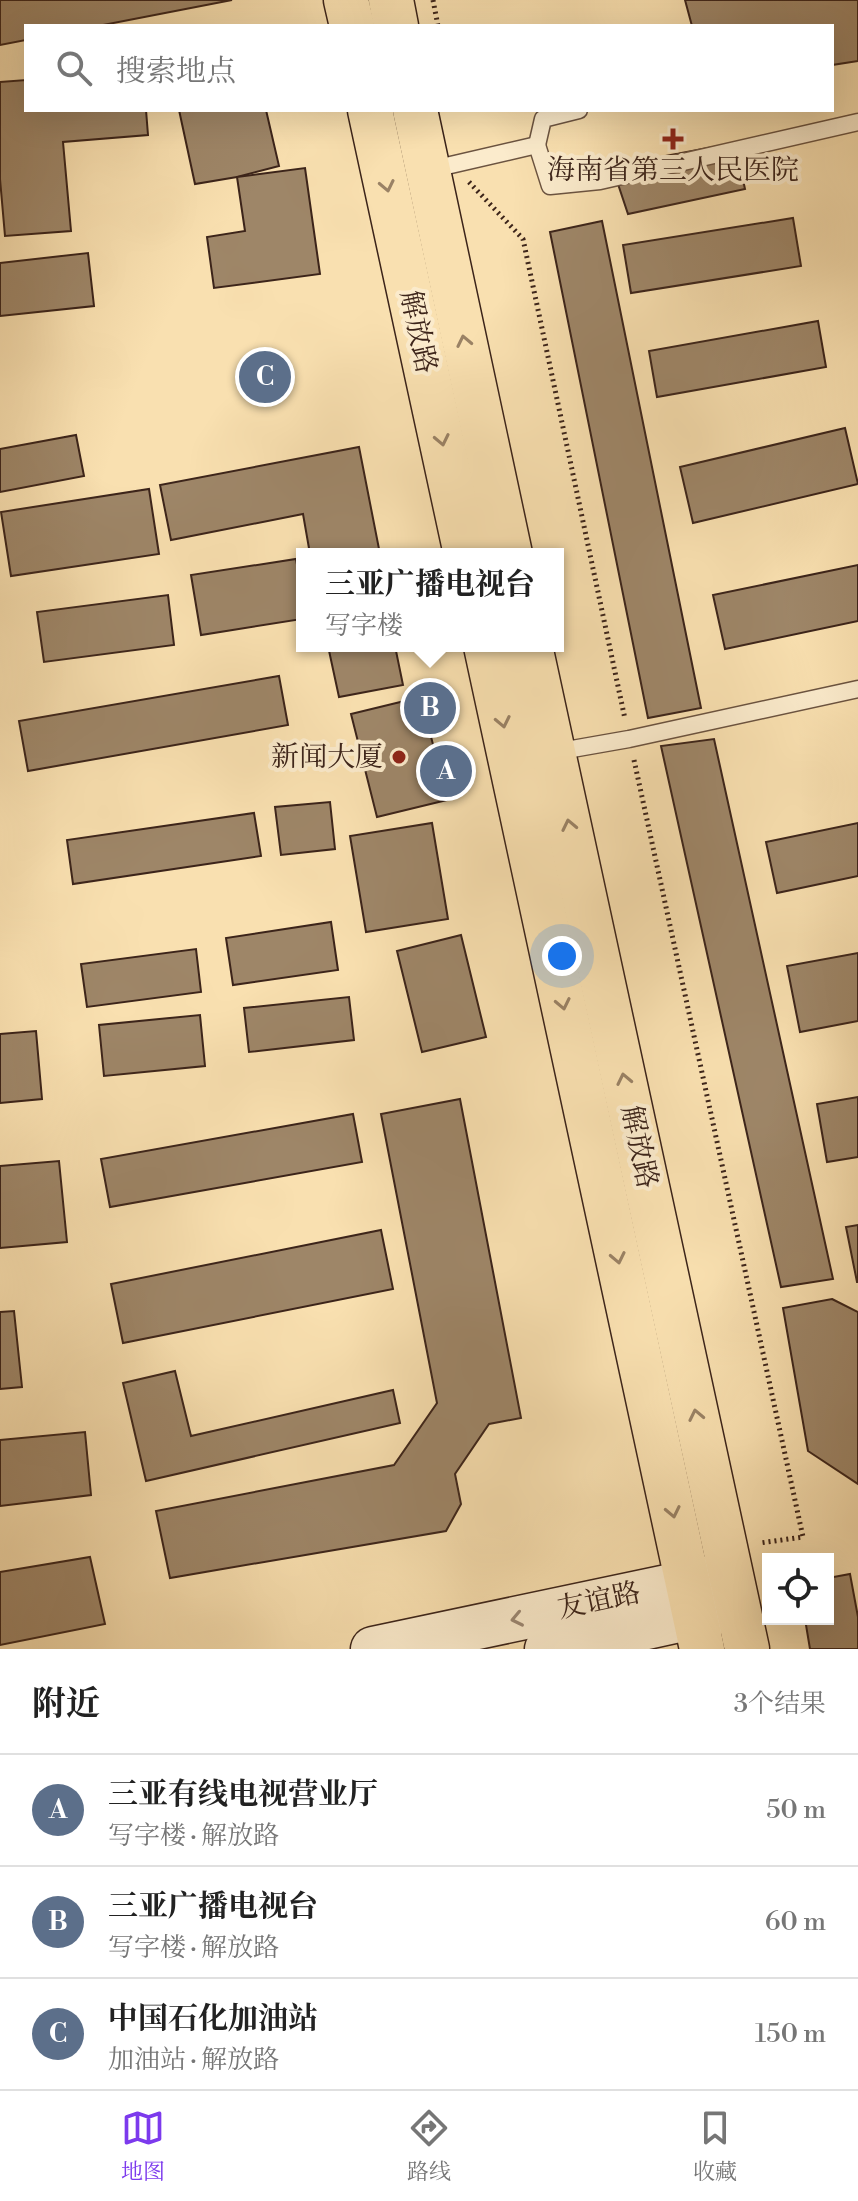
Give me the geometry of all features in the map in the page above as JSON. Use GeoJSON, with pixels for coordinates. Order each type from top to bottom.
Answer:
{"type":"FeatureCollection","features":[{"type":"Feature","properties":{"kind":"main road"},"geometry":{"type":"LineString","coordinates":[[346,0],[352,24]]}},
{"type":"Feature","properties":{"kind":"main road"},"geometry":{"type":"LineString","coordinates":[[391,0],[396,24]]}},
{"type":"Feature","properties":{"kind":"main road","name":"解放路"},"geometry":{"type":"LineString","coordinates":[[370,112],[465,548]]}},
{"type":"Feature","properties":{"kind":"main road","name":"解放路"},"geometry":{"type":"LineString","coordinates":[[416,112],[447,170],[509,548]]}},
{"type":"Feature","properties":{"kind":"main road","name":"解放路"},"geometry":{"type":"LineString","coordinates":[[487,652],[695,1616]]}},
{"type":"Feature","properties":{"kind":"main road","name":"解放路"},"geometry":{"type":"LineString","coordinates":[[531,652],[741,1575],[747,1649]]}},
{"type":"Feature","properties":{"kind":"main road","name":"友谊路"},"geometry":{"type":"LineString","coordinates":[[547,1649],[695,1616],[741,1575]]}},
{"type":"Feature","properties":{"kind":"main road","name":"友谊路"},"geometry":{"type":"LineString","coordinates":[[373,1649],[695,1616]]}},
{"type":"Feature","properties":{"kind":"lane"},"geometry":{"type":"LineString","coordinates":[[571,112],[543,119],[537,145],[550,186],[600,181],[858,122]]}},
{"type":"Feature","properties":{"kind":"lane"},"geometry":{"type":"LineString","coordinates":[[447,170],[537,145]]}},
{"type":"Feature","properties":{"kind":"lane"},"geometry":{"type":"LineString","coordinates":[[553,752],[629,739],[858,689]]}},
{"type":"Feature","properties":{"kind":"path"},"geometry":{"type":"LineString","coordinates":[[433,0],[438,24]]}},
{"type":"Feature","properties":{"kind":"path"},"geometry":{"type":"LineString","coordinates":[[447,170],[470,185],[523,239],[803,1537],[741,1575]]}},
{"type":"Feature","properties":{"kind":"building"},"geometry":{"type":"Polygon","coordinates":[[[0,0],[232,0],[108,24],[24,24],[24,40],[0,45],[0,0]]]}},
{"type":"Feature","properties":{"kind":"building"},"geometry":{"type":"Polygon","coordinates":[[[685,0],[858,0],[858,61],[834,65],[834,24],[691,24],[685,0]]]}},
{"type":"Feature","properties":{"kind":"building"},"geometry":{"type":"Polygon","coordinates":[[[24,80],[24,112],[146,112],[148,135],[63,142],[71,231],[5,236],[0,179],[0,82],[24,80]]]}},
{"type":"Feature","properties":{"kind":"building"},"geometry":{"type":"Polygon","coordinates":[[[179,112],[266,112],[279,166],[195,184],[179,112]]]}},
{"type":"Feature","properties":{"kind":"building"},"geometry":{"type":"Polygon","coordinates":[[[735,143],[745,189],[628,214],[612,166],[735,143]]]}},
{"type":"Feature","properties":{"kind":"building"},"geometry":{"type":"Polygon","coordinates":[[[305,168],[320,274],[214,288],[207,237],[245,231],[237,177],[305,168]]]}},
{"type":"Feature","properties":{"kind":"building"},"geometry":{"type":"Polygon","coordinates":[[[793,218],[801,266],[631,293],[623,245],[793,218]]]}},
{"type":"Feature","properties":{"kind":"building"},"geometry":{"type":"Polygon","coordinates":[[[602,221],[701,708],[648,718],[550,232],[602,221]]]}},
{"type":"Feature","properties":{"kind":"building"},"geometry":{"type":"Polygon","coordinates":[[[88,253],[94,306],[0,316],[0,263],[88,253]]]}},
{"type":"Feature","properties":{"kind":"building"},"geometry":{"type":"Polygon","coordinates":[[[818,321],[826,367],[657,397],[649,351],[818,321]]]}},
{"type":"Feature","properties":{"kind":"building"},"geometry":{"type":"Polygon","coordinates":[[[845,428],[858,484],[693,523],[680,467],[845,428]]]}},
{"type":"Feature","properties":{"kind":"building"},"geometry":{"type":"Polygon","coordinates":[[[76,435],[84,476],[0,492],[0,449],[76,435]]]}},
{"type":"Feature","properties":{"kind":"building"},"geometry":{"type":"Polygon","coordinates":[[[359,447],[379,548],[309,548],[303,514],[171,540],[160,485],[359,447]]]}},
{"type":"Feature","properties":{"kind":"building"},"geometry":{"type":"Polygon","coordinates":[[[149,489],[159,554],[11,576],[1,512],[149,489]]]}},
{"type":"Feature","properties":{"kind":"building"},"geometry":{"type":"Polygon","coordinates":[[[296,559],[296,620],[201,635],[191,575],[296,559]]]}},
{"type":"Feature","properties":{"kind":"building"},"geometry":{"type":"Polygon","coordinates":[[[858,565],[858,621],[725,649],[713,595],[858,565]]]}},
{"type":"Feature","properties":{"kind":"building"},"geometry":{"type":"Polygon","coordinates":[[[168,595],[174,645],[44,662],[37,612],[168,595]]]}},
{"type":"Feature","properties":{"kind":"building"},"geometry":{"type":"Polygon","coordinates":[[[329,652],[396,652],[403,685],[339,697],[329,652]]]}},
{"type":"Feature","properties":{"kind":"building"},"geometry":{"type":"Polygon","coordinates":[[[279,676],[288,725],[28,771],[19,721],[279,676]]]}},
{"type":"Feature","properties":{"kind":"building","name":"新闻大厦"},"geometry":{"type":"Polygon","coordinates":[[[421,697],[447,800],[377,817],[351,714],[421,697]]]}},
{"type":"Feature","properties":{"kind":"building"},"geometry":{"type":"Polygon","coordinates":[[[714,739],[833,1279],[781,1287],[661,746],[714,739]]]}},
{"type":"Feature","properties":{"kind":"building"},"geometry":{"type":"Polygon","coordinates":[[[330,802],[335,849],[281,855],[275,807],[330,802]]]}},
{"type":"Feature","properties":{"kind":"building"},"geometry":{"type":"Polygon","coordinates":[[[254,813],[261,856],[73,884],[67,840],[254,813]]]}},
{"type":"Feature","properties":{"kind":"building"},"geometry":{"type":"Polygon","coordinates":[[[432,823],[448,919],[366,932],[350,836],[432,823]]]}},
{"type":"Feature","properties":{"kind":"building"},"geometry":{"type":"Polygon","coordinates":[[[858,823],[858,876],[777,893],[766,842],[858,823]]]}},
{"type":"Feature","properties":{"kind":"building"},"geometry":{"type":"Polygon","coordinates":[[[331,922],[338,970],[233,985],[226,938],[331,922]]]}},
{"type":"Feature","properties":{"kind":"building"},"geometry":{"type":"Polygon","coordinates":[[[461,935],[486,1037],[422,1052],[397,951],[461,935]]]}},
{"type":"Feature","properties":{"kind":"building"},"geometry":{"type":"Polygon","coordinates":[[[196,949],[201,992],[87,1007],[81,964],[196,949]]]}},
{"type":"Feature","properties":{"kind":"building"},"geometry":{"type":"Polygon","coordinates":[[[858,953],[858,1021],[800,1032],[787,966],[858,953]]]}},
{"type":"Feature","properties":{"kind":"building"},"geometry":{"type":"Polygon","coordinates":[[[349,997],[354,1040],[249,1052],[244,1008],[349,997]]]}},
{"type":"Feature","properties":{"kind":"building"},"geometry":{"type":"Polygon","coordinates":[[[200,1015],[205,1066],[104,1076],[99,1025],[200,1015]]]}},
{"type":"Feature","properties":{"kind":"building"},"geometry":{"type":"Polygon","coordinates":[[[36,1031],[42,1099],[0,1103],[0,1034],[36,1031]]]}},
{"type":"Feature","properties":{"kind":"building"},"geometry":{"type":"Polygon","coordinates":[[[858,1097],[858,1157],[827,1162],[817,1104],[858,1097]]]}},
{"type":"Feature","properties":{"kind":"building"},"geometry":{"type":"Polygon","coordinates":[[[460,1099],[521,1418],[489,1424],[455,1474],[461,1504],[446,1531],[170,1578],[156,1511],[394,1465],[437,1403],[381,1114],[460,1099]]]}},
{"type":"Feature","properties":{"kind":"building"},"geometry":{"type":"Polygon","coordinates":[[[353,1114],[362,1162],[110,1207],[101,1159],[353,1114]]]}},
{"type":"Feature","properties":{"kind":"building"},"geometry":{"type":"Polygon","coordinates":[[[59,1161],[67,1242],[0,1248],[0,1166],[59,1161]]]}},
{"type":"Feature","properties":{"kind":"building"},"geometry":{"type":"Polygon","coordinates":[[[858,1225],[858,1282],[857,1282],[846,1227],[858,1225]]]}},
{"type":"Feature","properties":{"kind":"building"},"geometry":{"type":"Polygon","coordinates":[[[381,1230],[393,1289],[123,1343],[111,1284],[381,1230]]]}},
{"type":"Feature","properties":{"kind":"building"},"geometry":{"type":"Polygon","coordinates":[[[832,1299],[858,1312],[858,1484],[808,1451],[783,1308],[832,1299]]]}},
{"type":"Feature","properties":{"kind":"building"},"geometry":{"type":"Polygon","coordinates":[[[14,1311],[22,1387],[0,1389],[0,1312],[14,1311]]]}},
{"type":"Feature","properties":{"kind":"building"},"geometry":{"type":"Polygon","coordinates":[[[175,1371],[191,1436],[393,1390],[400,1423],[146,1481],[123,1383],[175,1371]]]}},
{"type":"Feature","properties":{"kind":"building"},"geometry":{"type":"Polygon","coordinates":[[[85,1432],[91,1495],[0,1506],[0,1440],[85,1432]]]}},
{"type":"Feature","properties":{"kind":"building"},"geometry":{"type":"Polygon","coordinates":[[[90,1557],[105,1624],[0,1645],[0,1572],[90,1557]]]}},
{"type":"Feature","properties":{"kind":"building"},"geometry":{"type":"Polygon","coordinates":[[[850,1574],[858,1617],[858,1649],[810,1649],[806,1625],[834,1625],[834,1577],[850,1574]]]}},
{"type":"Feature","properties":{"kind":"place","name":"海南省第三人民医院"},"geometry":{"type":"Point","coordinates":[673,139]}},
{"type":"Feature","properties":{"kind":"place","name":"中国石化加油站"},"geometry":{"type":"Point","coordinates":[265,377]}},
{"type":"Feature","properties":{"kind":"place","name":"三亚广播电视台"},"geometry":{"type":"Point","coordinates":[430,708]}},
{"type":"Feature","properties":{"kind":"place","name":"新闻大厦"},"geometry":{"type":"Point","coordinates":[399,757]}},
{"type":"Feature","properties":{"kind":"place","name":"三亚有线电视营业厅"},"geometry":{"type":"Point","coordinates":[446,771]}}]}
